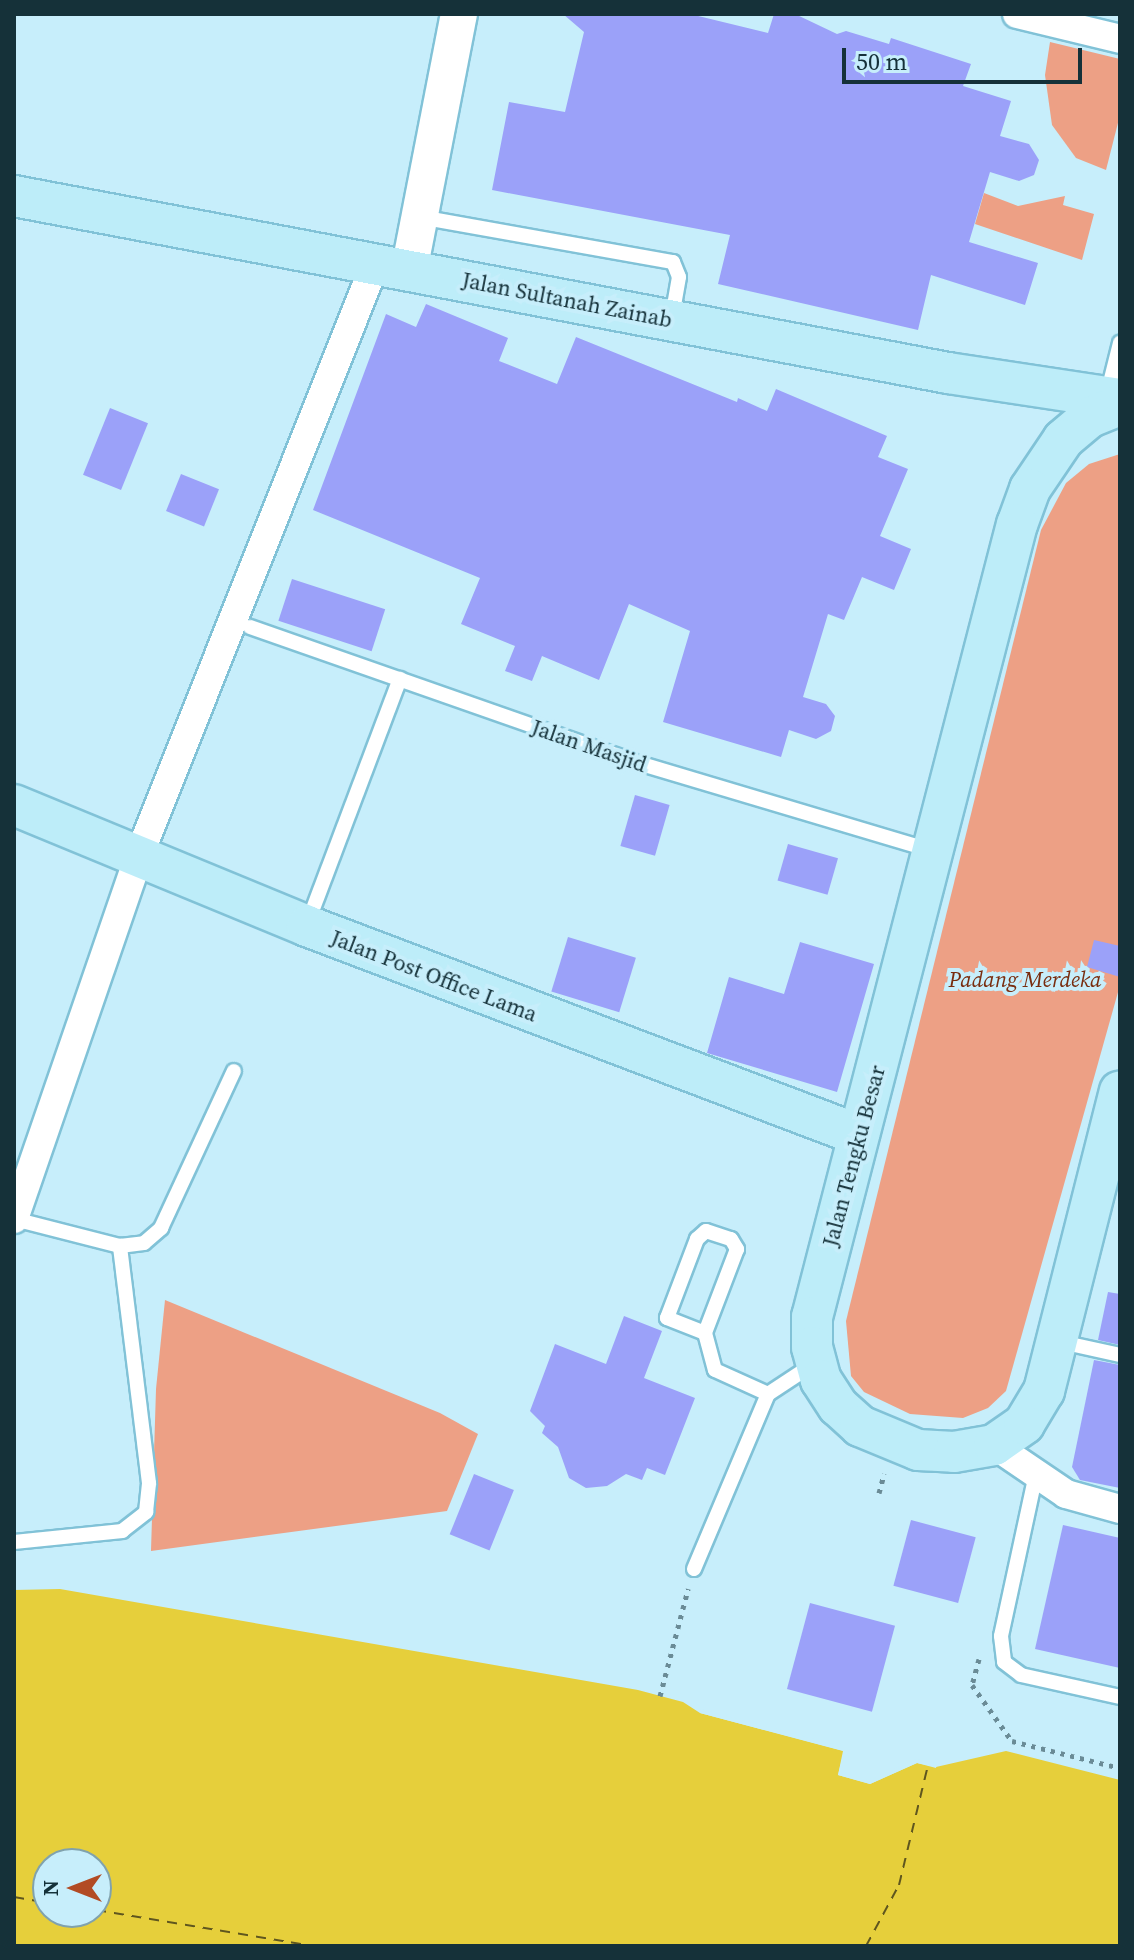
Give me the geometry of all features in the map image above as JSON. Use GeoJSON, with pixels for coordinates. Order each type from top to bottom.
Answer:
{"type":"FeatureCollection","features":[{"type":"Feature","properties":{"kind":"main road","name":"Jalan Sultanah Zainab"},"geometry":{"type":"LineString","coordinates":[[14,196],[948,373],[1116,400]]}},
{"type":"Feature","properties":{"kind":"main road","name":"Jalan Tengku Besar"},"geometry":{"type":"LineString","coordinates":[[1116,400],[1063,440],[1030,489],[812,1317],[816,1363],[838,1406],[892,1442],[954,1452],[994,1445],[1024,1424],[1044,1391],[1056,1341],[1106,1203],[1120,1091]]}},
{"type":"Feature","properties":{"kind":"main road","name":"Jalan Post Office Lama"},"geometry":{"type":"LineString","coordinates":[[14,805],[307,926],[859,1135]]}},
{"type":"Feature","properties":{"kind":"street"},"geometry":{"type":"LineString","coordinates":[[16,1219],[81,1017],[138,858],[392,267],[420,217],[459,14]]}},
{"type":"Feature","properties":{"kind":"street"},"geometry":{"type":"LineString","coordinates":[[1017,14],[1120,39]]}},
{"type":"Feature","properties":{"kind":"street"},"geometry":{"type":"LineString","coordinates":[[994,1445],[1077,1500],[1120,1509]]}},
{"type":"Feature","properties":{"kind":"lane"},"geometry":{"type":"LineString","coordinates":[[420,217],[673,262],[679,277],[671,320]]}},
{"type":"Feature","properties":{"kind":"lane"},"geometry":{"type":"LineString","coordinates":[[1116,400],[1120,343]]}},
{"type":"Feature","properties":{"kind":"lane","name":"Jalan Masjid"},"geometry":{"type":"LineString","coordinates":[[250,627],[645,765],[933,851]]}},
{"type":"Feature","properties":{"kind":"lane"},"geometry":{"type":"LineString","coordinates":[[307,926],[400,679]]}},
{"type":"Feature","properties":{"kind":"lane"},"geometry":{"type":"LineString","coordinates":[[16,1219],[120,1246],[144,1243],[161,1228],[234,1071]]}},
{"type":"Feature","properties":{"kind":"lane"},"geometry":{"type":"LineString","coordinates":[[705,1333],[667,1318],[697,1239],[706,1231],[731,1239],[737,1249],[705,1333],[715,1370],[768,1394]]}},
{"type":"Feature","properties":{"kind":"lane"},"geometry":{"type":"LineString","coordinates":[[14,1542],[122,1531],[146,1512],[149,1483],[120,1246]]}},
{"type":"Feature","properties":{"kind":"lane"},"geometry":{"type":"LineString","coordinates":[[1056,1341],[1120,1355]]}},
{"type":"Feature","properties":{"kind":"lane"},"geometry":{"type":"LineString","coordinates":[[694,1569],[768,1394],[816,1363]]}},
{"type":"Feature","properties":{"kind":"lane"},"geometry":{"type":"LineString","coordinates":[[1036,1474],[1000,1650],[1011,1670],[1120,1697]]}},
{"type":"Feature","properties":{"kind":"path"},"geometry":{"type":"LineString","coordinates":[[660,1696],[687,1592]]}},
{"type":"Feature","properties":{"kind":"path"},"geometry":{"type":"LineString","coordinates":[[1001,1636],[982,1650],[972,1685],[1012,1741],[1120,1768]]}},
{"type":"Feature","properties":{"kind":"green space"},"geometry":{"type":"Polygon","coordinates":[[[1050,42],[1120,59],[1120,115],[1106,170],[1076,158],[1052,125],[1045,75],[1050,42]]]}},
{"type":"Feature","properties":{"kind":"green space"},"geometry":{"type":"Polygon","coordinates":[[[984,193],[1018,206],[1065,196],[1063,205],[1094,214],[1082,260],[975,224],[984,193]]]}},
{"type":"Feature","properties":{"kind":"green space","name":"Padang Merdeka"},"geometry":{"type":"Polygon","coordinates":[[[1120,454],[1120,985],[1006,1391],[988,1408],[963,1418],[910,1414],[864,1392],[851,1376],[846,1321],[1041,530],[1066,483],[1089,464],[1120,454]]]}},
{"type":"Feature","properties":{"kind":"green space"},"geometry":{"type":"Polygon","coordinates":[[[165,1300],[440,1413],[478,1434],[447,1511],[151,1551],[156,1389],[165,1300]]]}},
{"type":"Feature","properties":{"kind":"shaded area"},"geometry":{"type":"Polygon","coordinates":[[[60,1589],[638,1690],[683,1702],[700,1713],[844,1751],[838,1775],[870,1784],[917,1763],[936,1767],[1006,1751],[1120,1780],[1120,1946],[14,1946],[14,1590],[60,1589]]]}},
{"type":"Feature","properties":{"kind":"pier"},"geometry":{"type":"Polygon","coordinates":[[[701,1709],[845,1747],[842,1773],[870,1780],[916,1759],[937,1763],[936,1768],[917,1763],[870,1784],[838,1775],[843,1751],[700,1713],[701,1709]]]}},
{"type":"Feature","properties":{"kind":"building"},"geometry":{"type":"Polygon","coordinates":[[[563,14],[690,14],[768,33],[774,14],[795,14],[837,34],[846,31],[889,44],[891,38],[971,64],[963,86],[1011,101],[1000,136],[1029,144],[1039,160],[1034,175],[1019,181],[990,172],[969,242],[1038,263],[1025,305],[931,275],[918,330],[718,284],[730,235],[492,190],[509,102],[565,112],[584,32],[563,14]]]}},
{"type":"Feature","properties":{"kind":"building"},"geometry":{"type":"Polygon","coordinates":[[[426,304],[508,338],[499,361],[557,384],[576,337],[737,402],[738,398],[767,411],[776,389],[887,436],[878,457],[908,469],[880,536],[911,549],[894,590],[862,577],[844,620],[828,614],[803,697],[826,704],[835,716],[831,731],[816,739],[789,730],[781,757],[663,722],[690,631],[629,604],[599,680],[542,656],[532,681],[505,671],[515,646],[461,624],[480,578],[313,510],[386,314],[416,327],[426,304]]]}},
{"type":"Feature","properties":{"kind":"building"},"geometry":{"type":"Polygon","coordinates":[[[110,408],[148,423],[121,490],[83,475],[110,408]]]}},
{"type":"Feature","properties":{"kind":"building"},"geometry":{"type":"Polygon","coordinates":[[[181,474],[219,489],[204,526],[166,511],[181,474]]]}},
{"type":"Feature","properties":{"kind":"building"},"geometry":{"type":"Polygon","coordinates":[[[292,579],[385,609],[372,651],[278,621],[292,579]]]}},
{"type":"Feature","properties":{"kind":"building"},"geometry":{"type":"Polygon","coordinates":[[[635,795],[670,805],[655,856],[620,846],[635,795]]]}},
{"type":"Feature","properties":{"kind":"building"},"geometry":{"type":"Polygon","coordinates":[[[788,844],[838,858],[828,895],[778,881],[788,844]]]}},
{"type":"Feature","properties":{"kind":"building"},"geometry":{"type":"Polygon","coordinates":[[[568,937],[636,958],[619,1012],[551,992],[568,937]]]}},
{"type":"Feature","properties":{"kind":"building"},"geometry":{"type":"Polygon","coordinates":[[[1094,940],[1120,946],[1120,977],[1087,967],[1094,940]]]}},
{"type":"Feature","properties":{"kind":"building"},"geometry":{"type":"Polygon","coordinates":[[[800,942],[874,964],[837,1092],[707,1053],[729,977],[784,994],[800,942]]]}},
{"type":"Feature","properties":{"kind":"building"},"geometry":{"type":"Polygon","coordinates":[[[1108,1292],[1120,1294],[1120,1345],[1098,1340],[1108,1292]]]}},
{"type":"Feature","properties":{"kind":"building"},"geometry":{"type":"Polygon","coordinates":[[[624,1316],[662,1331],[644,1378],[695,1398],[665,1475],[647,1468],[642,1480],[626,1474],[607,1486],[586,1488],[569,1478],[558,1447],[542,1433],[545,1426],[530,1411],[555,1344],[606,1364],[624,1316]]]}},
{"type":"Feature","properties":{"kind":"building"},"geometry":{"type":"Polygon","coordinates":[[[1094,1360],[1120,1365],[1120,1488],[1080,1480],[1072,1467],[1094,1360]]]}},
{"type":"Feature","properties":{"kind":"building"},"geometry":{"type":"Polygon","coordinates":[[[474,1474],[514,1490],[490,1550],[450,1534],[474,1474]]]}},
{"type":"Feature","properties":{"kind":"building"},"geometry":{"type":"Polygon","coordinates":[[[911,1520],[976,1537],[958,1603],[893,1586],[911,1520]]]}},
{"type":"Feature","properties":{"kind":"building"},"geometry":{"type":"Polygon","coordinates":[[[1063,1525],[1120,1538],[1120,1668],[1035,1649],[1063,1525]]]}},
{"type":"Feature","properties":{"kind":"building"},"geometry":{"type":"Polygon","coordinates":[[[810,1603],[895,1626],[872,1712],[787,1689],[810,1603]]]}},
{"type":"Feature","properties":{"kind":"ferry route"},"geometry":{"type":"LineString","coordinates":[[866,1946],[899,1885],[928,1765]]}},
{"type":"Feature","properties":{"kind":"ferry route"},"geometry":{"type":"LineString","coordinates":[[14,1897],[32,1900]]}},
{"type":"Feature","properties":{"kind":"ferry route"},"geometry":{"type":"LineString","coordinates":[[112,1913],[313,1946]]}}]}
